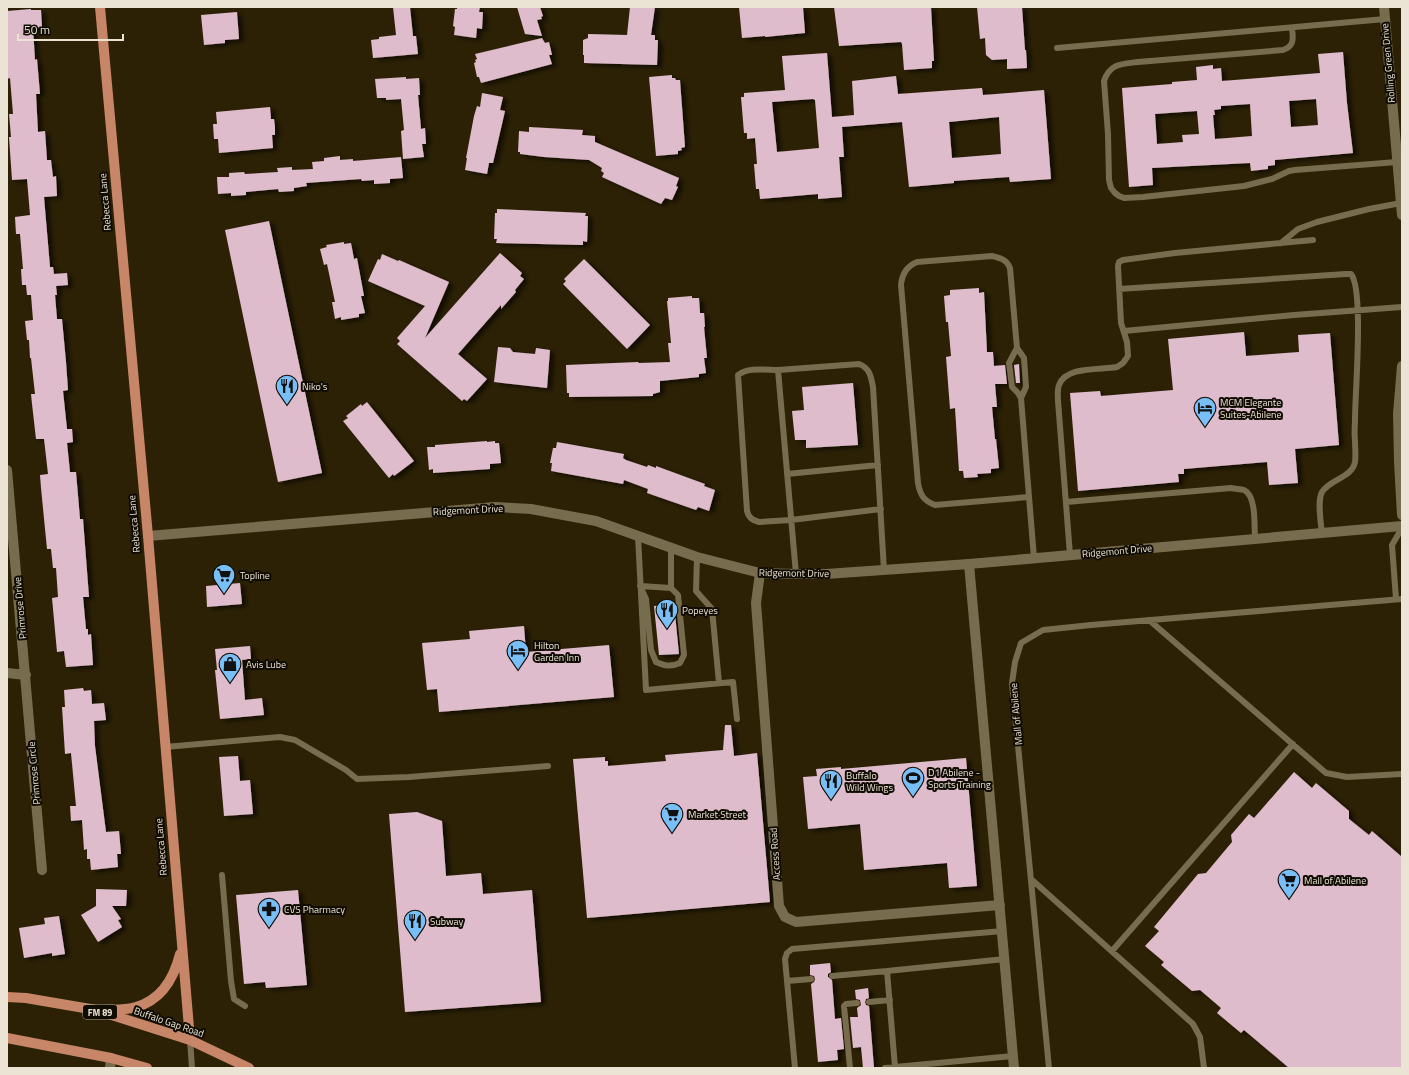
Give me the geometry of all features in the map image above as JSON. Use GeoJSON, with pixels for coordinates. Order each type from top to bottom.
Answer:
{"type":"FeatureCollection","features":[{"type":"Feature","properties":{"kind":"main road","name":"Rebecca Lane"},"geometry":{"type":"LineString","coordinates":[[100,7],[148,536],[190,1040]]}},
{"type":"Feature","properties":{"kind":"main road"},"geometry":{"type":"LineString","coordinates":[[96,1010],[121,1010],[136,1007],[161,993],[177,967],[182,944]]}},
{"type":"Feature","properties":{"kind":"main road","name":"Buffalo Gap Road"},"geometry":{"type":"LineString","coordinates":[[7,997],[26,998],[96,1010],[190,1040],[249,1068]]}},
{"type":"Feature","properties":{"kind":"main road"},"geometry":{"type":"LineString","coordinates":[[7,1038],[111,1063],[147,1068]]}},
{"type":"Feature","properties":{"kind":"street","name":"Rolling Green Drive"},"geometry":{"type":"LineString","coordinates":[[1384,7],[1402,215]]}},
{"type":"Feature","properties":{"kind":"street"},"geometry":{"type":"LineString","coordinates":[[1402,366],[1398,414],[1402,515]]}},
{"type":"Feature","properties":{"kind":"street","name":"Primrose Drive"},"geometry":{"type":"LineString","coordinates":[[7,470],[26,675]]}},
{"type":"Feature","properties":{"kind":"street","name":"Ridgemont Drive"},"geometry":{"type":"LineString","coordinates":[[148,536],[495,507],[531,509],[596,521],[697,557],[760,573],[826,574],[968,564],[1402,527]]}},
{"type":"Feature","properties":{"kind":"street"},"geometry":{"type":"LineString","coordinates":[[968,564],[1003,931],[1014,1068]]}},
{"type":"Feature","properties":{"kind":"street","name":"Access Road"},"geometry":{"type":"LineString","coordinates":[[760,573],[756,603],[779,906],[785,917],[796,922],[1000,905]]}},
{"type":"Feature","properties":{"kind":"street"},"geometry":{"type":"LineString","coordinates":[[7,673],[26,675]]}},
{"type":"Feature","properties":{"kind":"street","name":"Primrose Circle"},"geometry":{"type":"LineString","coordinates":[[26,675],[42,870]]}},
{"type":"Feature","properties":{"kind":"lane"},"geometry":{"type":"LineString","coordinates":[[1057,48],[1385,19]]}},
{"type":"Feature","properties":{"kind":"lane"},"geometry":{"type":"LineString","coordinates":[[1292,28],[1293,39],[1291,45],[1289,48],[1283,50],[1138,62],[1121,64],[1112,68],[1107,73],[1104,81],[1108,134],[1109,180],[1111,188],[1115,193],[1124,198],[1164,195],[1244,186],[1272,179],[1295,170],[1397,162]]}},
{"type":"Feature","properties":{"kind":"lane"},"geometry":{"type":"LineString","coordinates":[[1281,244],[1298,230],[1317,222],[1369,209],[1401,203]]}},
{"type":"Feature","properties":{"kind":"lane"},"geometry":{"type":"LineString","coordinates":[[1070,555],[1058,401],[1059,385],[1064,378],[1071,373],[1108,369],[1123,363],[1128,356],[1127,342],[1121,323],[1119,262],[1123,260],[1175,253],[1313,240]]}},
{"type":"Feature","properties":{"kind":"lane"},"geometry":{"type":"LineString","coordinates":[[1021,398],[1026,387],[1024,358],[1017,348],[1010,268],[1008,263],[992,256],[917,262],[908,268],[901,278],[901,285],[920,492],[924,499],[935,505],[1029,497]]}},
{"type":"Feature","properties":{"kind":"lane"},"geometry":{"type":"LineString","coordinates":[[1120,289],[1346,274],[1351,274],[1354,277],[1358,310],[1355,462],[1351,470],[1322,492],[1320,500],[1322,534]]}},
{"type":"Feature","properties":{"kind":"lane"},"geometry":{"type":"LineString","coordinates":[[1124,331],[1402,307]]}},
{"type":"Feature","properties":{"kind":"lane"},"geometry":{"type":"LineString","coordinates":[[1017,348],[1009,364],[1010,382],[1021,398],[1034,558]]}},
{"type":"Feature","properties":{"kind":"lane"},"geometry":{"type":"LineString","coordinates":[[881,509],[791,520],[758,522],[748,517],[738,375],[748,370],[778,370],[859,364],[865,366],[870,372],[873,387],[881,509],[884,570]]}},
{"type":"Feature","properties":{"kind":"lane"},"geometry":{"type":"LineString","coordinates":[[778,370],[796,574]]}},
{"type":"Feature","properties":{"kind":"lane"},"geometry":{"type":"LineString","coordinates":[[787,474],[878,465]]}},
{"type":"Feature","properties":{"kind":"lane"},"geometry":{"type":"LineString","coordinates":[[1066,502],[1232,488],[1244,490],[1249,494],[1253,507],[1254,540]]}},
{"type":"Feature","properties":{"kind":"lane","name":"Mall of Abilene"},"geometry":{"type":"LineString","coordinates":[[1049,1068],[1012,684],[1015,662],[1021,643],[1043,630],[1399,599],[1392,545],[1402,527]]}},
{"type":"Feature","properties":{"kind":"lane"},"geometry":{"type":"LineString","coordinates":[[638,536],[646,690],[733,682],[737,719]]}},
{"type":"Feature","properties":{"kind":"lane"},"geometry":{"type":"LineString","coordinates":[[671,548],[671,588]]}},
{"type":"Feature","properties":{"kind":"lane"},"geometry":{"type":"LineString","coordinates":[[697,557],[696,591],[712,609],[719,683]]}},
{"type":"Feature","properties":{"kind":"lane"},"geometry":{"type":"LineString","coordinates":[[640,586],[671,588],[678,595],[684,655],[680,663],[672,666],[664,666],[656,662],[651,650],[646,599],[640,586]]}},
{"type":"Feature","properties":{"kind":"lane"},"geometry":{"type":"LineString","coordinates":[[1149,620],[1326,773],[1347,777],[1402,774]]}},
{"type":"Feature","properties":{"kind":"lane"},"geometry":{"type":"LineString","coordinates":[[165,746],[280,737],[295,740],[346,770],[357,779],[548,766]]}},
{"type":"Feature","properties":{"kind":"lane"},"geometry":{"type":"LineString","coordinates":[[1112,951],[1292,744]]}},
{"type":"Feature","properties":{"kind":"lane"},"geometry":{"type":"LineString","coordinates":[[222,875],[230,981],[234,999],[245,1006]]}},
{"type":"Feature","properties":{"kind":"lane"},"geometry":{"type":"LineString","coordinates":[[1031,879],[1196,1027],[1202,1042],[1204,1068]]}},
{"type":"Feature","properties":{"kind":"lane"},"geometry":{"type":"LineString","coordinates":[[795,1068],[785,958],[787,953],[792,949],[1003,931]]}},
{"type":"Feature","properties":{"kind":"lane"},"geometry":{"type":"LineString","coordinates":[[832,976],[1005,959]]}},
{"type":"Feature","properties":{"kind":"lane"},"geometry":{"type":"LineString","coordinates":[[887,971],[896,1067]]}},
{"type":"Feature","properties":{"kind":"lane"},"geometry":{"type":"LineString","coordinates":[[787,981],[811,978]]}},
{"type":"Feature","properties":{"kind":"lane"},"geometry":{"type":"LineString","coordinates":[[869,1002],[890,1000]]}},
{"type":"Feature","properties":{"kind":"lane"},"geometry":{"type":"LineString","coordinates":[[850,1068],[844,1006],[846,1004],[857,1003]]}},
{"type":"Feature","properties":{"kind":"lane"},"geometry":{"type":"LineString","coordinates":[[190,1040],[192,1068]]}},
{"type":"Feature","properties":{"kind":"lane"},"geometry":{"type":"LineString","coordinates":[[885,1068],[1013,1056]]}},
{"type":"Feature","properties":{"kind":"building"},"geometry":{"type":"Polygon","coordinates":[[[393,7],[410,7],[413,36],[416,36],[418,54],[373,58],[371,40],[379,39],[379,37],[396,35],[393,7]]]}},
{"type":"Feature","properties":{"kind":"building"},"geometry":{"type":"Polygon","coordinates":[[[457,7],[480,7],[479,12],[483,12],[482,29],[477,28],[476,38],[454,35],[455,27],[453,26],[455,9],[457,9],[457,7]]]}},
{"type":"Feature","properties":{"kind":"building"},"geometry":{"type":"Polygon","coordinates":[[[517,7],[540,7],[543,16],[541,17],[542,19],[537,20],[542,36],[525,34],[517,7]]]}},
{"type":"Feature","properties":{"kind":"building"},"geometry":{"type":"Polygon","coordinates":[[[630,7],[655,7],[651,35],[655,35],[655,40],[658,40],[657,65],[584,63],[583,40],[588,38],[588,34],[627,35],[630,7]]]}},
{"type":"Feature","properties":{"kind":"building"},"geometry":{"type":"Polygon","coordinates":[[[739,7],[803,7],[805,33],[742,38],[739,7]]]}},
{"type":"Feature","properties":{"kind":"building"},"geometry":{"type":"Polygon","coordinates":[[[834,7],[931,7],[934,61],[932,61],[932,68],[904,70],[901,42],[839,46],[834,7]]]}},
{"type":"Feature","properties":{"kind":"building"},"geometry":{"type":"Polygon","coordinates":[[[977,7],[1022,7],[1027,68],[1007,69],[1007,59],[992,60],[986,55],[985,38],[980,39],[977,7]]]}},
{"type":"Feature","properties":{"kind":"building"},"geometry":{"type":"Polygon","coordinates":[[[31,9],[41,10],[42,27],[33,28],[35,60],[37,59],[40,94],[36,94],[38,132],[45,131],[47,160],[51,160],[53,177],[56,176],[57,196],[44,197],[50,267],[53,267],[54,274],[67,273],[68,285],[56,286],[57,295],[55,295],[57,319],[62,319],[66,362],[68,390],[63,391],[67,429],[72,429],[73,442],[67,443],[70,472],[76,472],[80,519],[83,519],[89,597],[83,597],[86,629],[88,629],[88,635],[91,634],[93,665],[66,667],[64,651],[57,652],[52,598],[58,597],[56,568],[53,568],[51,549],[47,549],[41,488],[40,475],[48,474],[44,439],[36,439],[31,394],[35,394],[29,340],[27,340],[25,321],[33,320],[31,295],[27,295],[26,285],[22,285],[21,269],[23,269],[20,234],[16,234],[15,217],[30,215],[27,179],[12,180],[9,137],[11,137],[9,114],[13,114],[10,78],[7,79],[7,11],[31,9]]]}},
{"type":"Feature","properties":{"kind":"building"},"geometry":{"type":"Polygon","coordinates":[[[237,12],[239,39],[225,40],[225,43],[204,45],[201,15],[237,12]]]}},
{"type":"Feature","properties":{"kind":"building"},"geometry":{"type":"Polygon","coordinates":[[[542,38],[545,43],[549,42],[552,55],[549,55],[552,64],[481,83],[479,77],[477,77],[474,63],[477,59],[475,54],[542,38]]]}},
{"type":"Feature","properties":{"kind":"building"},"geometry":{"type":"Polygon","coordinates":[[[1343,52],[1353,153],[1275,160],[1275,165],[1268,166],[1268,169],[1251,171],[1250,163],[1152,168],[1153,185],[1129,187],[1122,88],[1172,84],[1172,82],[1197,80],[1196,67],[1213,65],[1213,69],[1221,68],[1222,81],[1320,73],[1318,54],[1343,52]],[[1316,99],[1289,101],[1291,127],[1318,125],[1316,99]],[[1250,104],[1221,106],[1221,109],[1214,110],[1215,115],[1213,115],[1215,139],[1252,136],[1250,104]],[[1197,111],[1155,114],[1157,144],[1183,142],[1182,135],[1199,134],[1197,111]]]}},
{"type":"Feature","properties":{"kind":"building"},"geometry":{"type":"Polygon","coordinates":[[[827,53],[832,117],[854,115],[852,81],[896,76],[898,94],[982,88],[983,95],[1044,90],[1051,179],[1010,182],[1009,177],[954,181],[954,183],[909,187],[902,122],[842,127],[844,157],[839,157],[842,197],[818,199],[818,194],[760,199],[759,189],[756,189],[754,164],[757,164],[755,138],[747,139],[747,133],[744,133],[741,97],[744,97],[744,93],[785,90],[782,56],[827,53]],[[815,100],[772,102],[777,152],[819,148],[815,100]],[[999,117],[949,122],[952,158],[1001,154],[999,117]]]}},
{"type":"Feature","properties":{"kind":"building"},"geometry":{"type":"Polygon","coordinates":[[[672,75],[672,78],[680,80],[685,147],[678,151],[678,154],[656,156],[649,77],[672,75]]]}},
{"type":"Feature","properties":{"kind":"building"},"geometry":{"type":"Polygon","coordinates":[[[406,77],[406,79],[419,78],[420,95],[418,95],[421,129],[425,128],[426,144],[422,144],[424,157],[403,159],[401,131],[404,130],[401,99],[386,100],[386,98],[377,98],[375,79],[406,77]]]}},
{"type":"Feature","properties":{"kind":"building"},"geometry":{"type":"Polygon","coordinates":[[[482,93],[503,97],[500,110],[505,111],[493,163],[489,163],[487,174],[465,170],[474,116],[477,106],[480,107],[482,93]]]}},
{"type":"Feature","properties":{"kind":"building"},"geometry":{"type":"Polygon","coordinates":[[[270,107],[271,119],[274,119],[275,127],[275,135],[272,135],[273,148],[219,153],[218,139],[214,139],[213,124],[217,124],[216,112],[270,107]]]}},
{"type":"Feature","properties":{"kind":"building"},"geometry":{"type":"Polygon","coordinates":[[[529,127],[583,130],[582,135],[595,136],[595,142],[679,178],[676,186],[678,187],[672,200],[665,198],[661,204],[602,177],[604,173],[601,171],[602,168],[589,160],[520,154],[520,152],[518,152],[519,131],[529,132],[529,127]]]}},
{"type":"Feature","properties":{"kind":"building"},"geometry":{"type":"Polygon","coordinates":[[[340,156],[340,160],[353,159],[353,161],[401,157],[403,178],[390,179],[390,183],[374,184],[374,180],[362,181],[361,179],[306,183],[307,186],[294,188],[294,191],[279,192],[278,189],[246,192],[246,195],[231,196],[231,193],[218,194],[217,177],[229,177],[229,173],[244,172],[245,174],[278,172],[277,168],[292,167],[292,170],[313,169],[312,162],[324,161],[324,158],[340,156]]]}},
{"type":"Feature","properties":{"kind":"building"},"geometry":{"type":"Polygon","coordinates":[[[497,209],[586,213],[585,216],[588,216],[587,242],[583,241],[583,245],[496,243],[497,239],[494,239],[495,213],[497,213],[497,209]]]}},
{"type":"Feature","properties":{"kind":"building"},"geometry":{"type":"Polygon","coordinates":[[[269,221],[322,473],[278,482],[225,230],[269,221]]]}},
{"type":"Feature","properties":{"kind":"building"},"geometry":{"type":"Polygon","coordinates":[[[344,242],[344,244],[351,243],[354,259],[357,258],[364,296],[361,296],[365,313],[359,314],[359,317],[341,320],[341,317],[335,319],[332,302],[335,302],[327,264],[324,265],[320,249],[327,247],[326,245],[344,242]]]}},
{"type":"Feature","properties":{"kind":"building"},"geometry":{"type":"Polygon","coordinates":[[[500,253],[522,273],[520,276],[524,279],[515,290],[516,292],[501,309],[501,305],[458,354],[487,379],[467,401],[464,399],[462,401],[397,344],[400,341],[397,338],[425,306],[368,281],[378,259],[380,260],[382,254],[449,282],[425,338],[500,253]]]}},
{"type":"Feature","properties":{"kind":"building"},"geometry":{"type":"Polygon","coordinates":[[[584,259],[650,325],[627,349],[563,284],[566,281],[564,279],[584,259]]]}},
{"type":"Feature","properties":{"kind":"building"},"geometry":{"type":"Polygon","coordinates":[[[979,288],[979,293],[984,292],[987,352],[993,352],[994,366],[1005,365],[1007,384],[995,384],[997,407],[992,407],[999,468],[991,469],[991,473],[977,474],[978,477],[964,478],[963,471],[959,471],[955,408],[950,409],[946,357],[951,356],[944,296],[950,295],[950,290],[979,288]]]}},
{"type":"Feature","properties":{"kind":"building"},"geometry":{"type":"Polygon","coordinates":[[[692,296],[692,298],[699,298],[700,313],[704,313],[707,358],[704,358],[706,373],[699,374],[699,377],[660,381],[660,392],[653,394],[653,396],[569,397],[569,393],[567,393],[566,365],[670,362],[668,343],[671,343],[668,298],[692,296]]]}},
{"type":"Feature","properties":{"kind":"building","name":"MCM Elegante Suites-Abilene"},"geometry":{"type":"Polygon","coordinates":[[[1244,332],[1246,356],[1299,352],[1298,335],[1330,333],[1339,445],[1295,449],[1298,483],[1269,485],[1267,462],[1184,469],[1184,474],[1178,474],[1179,482],[1078,491],[1070,393],[1100,391],[1101,396],[1173,390],[1168,339],[1244,332]]]}},
{"type":"Feature","properties":{"kind":"building"},"geometry":{"type":"Polygon","coordinates":[[[498,347],[510,348],[513,352],[535,354],[536,348],[550,350],[547,388],[494,382],[498,347]]]}},
{"type":"Feature","properties":{"kind":"building"},"geometry":{"type":"Polygon","coordinates":[[[1019,364],[1020,383],[1016,383],[1014,365],[1019,364]]]}},
{"type":"Feature","properties":{"kind":"building"},"geometry":{"type":"Polygon","coordinates":[[[853,383],[858,445],[806,448],[806,440],[795,440],[792,411],[804,410],[802,387],[853,383]]]}},
{"type":"Feature","properties":{"kind":"building"},"geometry":{"type":"Polygon","coordinates":[[[367,402],[414,461],[389,478],[343,421],[348,418],[346,416],[361,404],[362,406],[367,402]]]}},
{"type":"Feature","properties":{"kind":"building"},"geometry":{"type":"Polygon","coordinates":[[[495,441],[495,443],[499,443],[501,463],[490,464],[490,469],[433,473],[433,469],[429,470],[427,447],[495,441]]]}},
{"type":"Feature","properties":{"kind":"building"},"geometry":{"type":"Polygon","coordinates":[[[557,442],[624,454],[623,458],[626,460],[647,467],[648,465],[656,468],[656,466],[705,484],[704,486],[715,490],[709,511],[698,507],[696,510],[647,493],[648,489],[624,480],[623,484],[551,471],[552,463],[550,463],[553,448],[556,448],[557,442]]]}},
{"type":"Feature","properties":{"kind":"building","name":"Topline"},"geometry":{"type":"Polygon","coordinates":[[[240,583],[242,604],[207,607],[206,586],[240,583]]]}},
{"type":"Feature","properties":{"kind":"building","name":"Popeyes"},"geometry":{"type":"Polygon","coordinates":[[[674,604],[679,654],[659,655],[654,606],[674,604]]]}},
{"type":"Feature","properties":{"kind":"building","name":"Hilton Garden Inn"},"geometry":{"type":"Polygon","coordinates":[[[524,626],[526,652],[609,645],[614,697],[439,712],[437,689],[427,690],[422,643],[470,639],[469,631],[524,626]]]}},
{"type":"Feature","properties":{"kind":"building","name":"Avis Lube"},"geometry":{"type":"Polygon","coordinates":[[[250,646],[251,659],[242,660],[245,700],[262,698],[264,715],[220,719],[215,670],[217,670],[215,649],[250,646]]]}},
{"type":"Feature","properties":{"kind":"building"},"geometry":{"type":"Polygon","coordinates":[[[83,688],[84,691],[91,690],[92,704],[104,703],[106,720],[94,721],[95,746],[106,832],[119,831],[121,854],[117,854],[118,867],[91,870],[90,859],[87,859],[87,849],[84,850],[82,820],[71,821],[70,806],[76,806],[71,753],[65,754],[62,707],[65,707],[64,690],[83,688]]]}},
{"type":"Feature","properties":{"kind":"building","name":"Market Street"},"geometry":{"type":"Polygon","coordinates":[[[725,725],[731,725],[734,756],[757,753],[770,902],[587,918],[573,759],[605,757],[605,761],[608,761],[608,766],[666,761],[665,755],[723,750],[725,725]]]}},
{"type":"Feature","properties":{"kind":"building"},"geometry":{"type":"Polygon","coordinates":[[[238,756],[240,781],[250,780],[253,814],[224,816],[219,757],[238,756]]]}},
{"type":"Feature","properties":{"kind":"building","name":"D1 Abilene - Sports Training"},"geometry":{"type":"Polygon","coordinates":[[[966,758],[977,886],[949,888],[947,863],[864,870],[860,824],[808,829],[803,777],[817,776],[816,769],[841,767],[841,769],[966,758]]]}},
{"type":"Feature","properties":{"kind":"building","name":"Mall of Abilene"},"geometry":{"type":"Polygon","coordinates":[[[1294,772],[1312,788],[1316,783],[1349,811],[1349,819],[1369,835],[1372,831],[1402,857],[1402,1068],[1289,1068],[1244,1030],[1241,1033],[1217,1013],[1221,1008],[1200,990],[1192,991],[1161,965],[1164,962],[1145,946],[1159,931],[1154,927],[1198,874],[1206,873],[1232,842],[1231,835],[1249,814],[1254,818],[1294,772]]]}},
{"type":"Feature","properties":{"kind":"building"},"geometry":{"type":"Polygon","coordinates":[[[417,812],[442,821],[446,876],[481,873],[483,894],[532,890],[541,1002],[405,1012],[389,814],[417,812]]]}},
{"type":"Feature","properties":{"kind":"building"},"geometry":{"type":"Polygon","coordinates":[[[96,889],[127,890],[126,906],[112,906],[121,919],[118,920],[122,927],[98,942],[81,915],[96,906],[96,889]]]}},
{"type":"Feature","properties":{"kind":"building","name":"CVS Pharmacy"},"geometry":{"type":"Polygon","coordinates":[[[298,890],[307,985],[266,988],[265,982],[244,984],[236,895],[298,890]]]}},
{"type":"Feature","properties":{"kind":"building"},"geometry":{"type":"Polygon","coordinates":[[[59,916],[65,954],[52,956],[52,953],[24,958],[19,928],[45,924],[44,918],[59,916]]]}},
{"type":"Feature","properties":{"kind":"building"},"geometry":{"type":"Polygon","coordinates":[[[830,963],[831,972],[828,974],[828,977],[832,980],[835,1019],[841,1018],[844,1049],[837,1050],[838,1060],[818,1062],[811,984],[815,979],[814,976],[810,975],[810,965],[830,963]]]}},
{"type":"Feature","properties":{"kind":"building"},"geometry":{"type":"Polygon","coordinates":[[[868,988],[869,998],[866,999],[865,1002],[866,1005],[869,1006],[874,1068],[863,1068],[861,1047],[853,1048],[850,1017],[858,1017],[857,1008],[861,1005],[860,1000],[856,999],[855,990],[868,988]]]}},
{"type":"Feature","properties":{"kind":"place","name":"Niko's"},"geometry":{"type":"Point","coordinates":[287,406]}},
{"type":"Feature","properties":{"kind":"place","name":"MCM Elegante Suites-Abilene"},"geometry":{"type":"Point","coordinates":[1205,428]}},
{"type":"Feature","properties":{"kind":"place","name":"Topline"},"geometry":{"type":"Point","coordinates":[224,594]}},
{"type":"Feature","properties":{"kind":"place","name":"Popeyes"},"geometry":{"type":"Point","coordinates":[667,630]}},
{"type":"Feature","properties":{"kind":"place","name":"Hilton Garden Inn"},"geometry":{"type":"Point","coordinates":[518,670]}},
{"type":"Feature","properties":{"kind":"place","name":"Avis Lube"},"geometry":{"type":"Point","coordinates":[230,684]}},
{"type":"Feature","properties":{"kind":"place","name":"D1 Abilene - Sports Training"},"geometry":{"type":"Point","coordinates":[913,798]}},
{"type":"Feature","properties":{"kind":"place","name":"Buffalo Wild Wings"},"geometry":{"type":"Point","coordinates":[831,800]}},
{"type":"Feature","properties":{"kind":"place","name":"Market Street"},"geometry":{"type":"Point","coordinates":[672,834]}},
{"type":"Feature","properties":{"kind":"place","name":"Mall of Abilene"},"geometry":{"type":"Point","coordinates":[1289,900]}},
{"type":"Feature","properties":{"kind":"place","name":"CVS Pharmacy"},"geometry":{"type":"Point","coordinates":[269,928]}},
{"type":"Feature","properties":{"kind":"place","name":"Subway"},"geometry":{"type":"Point","coordinates":[415,940]}}]}
